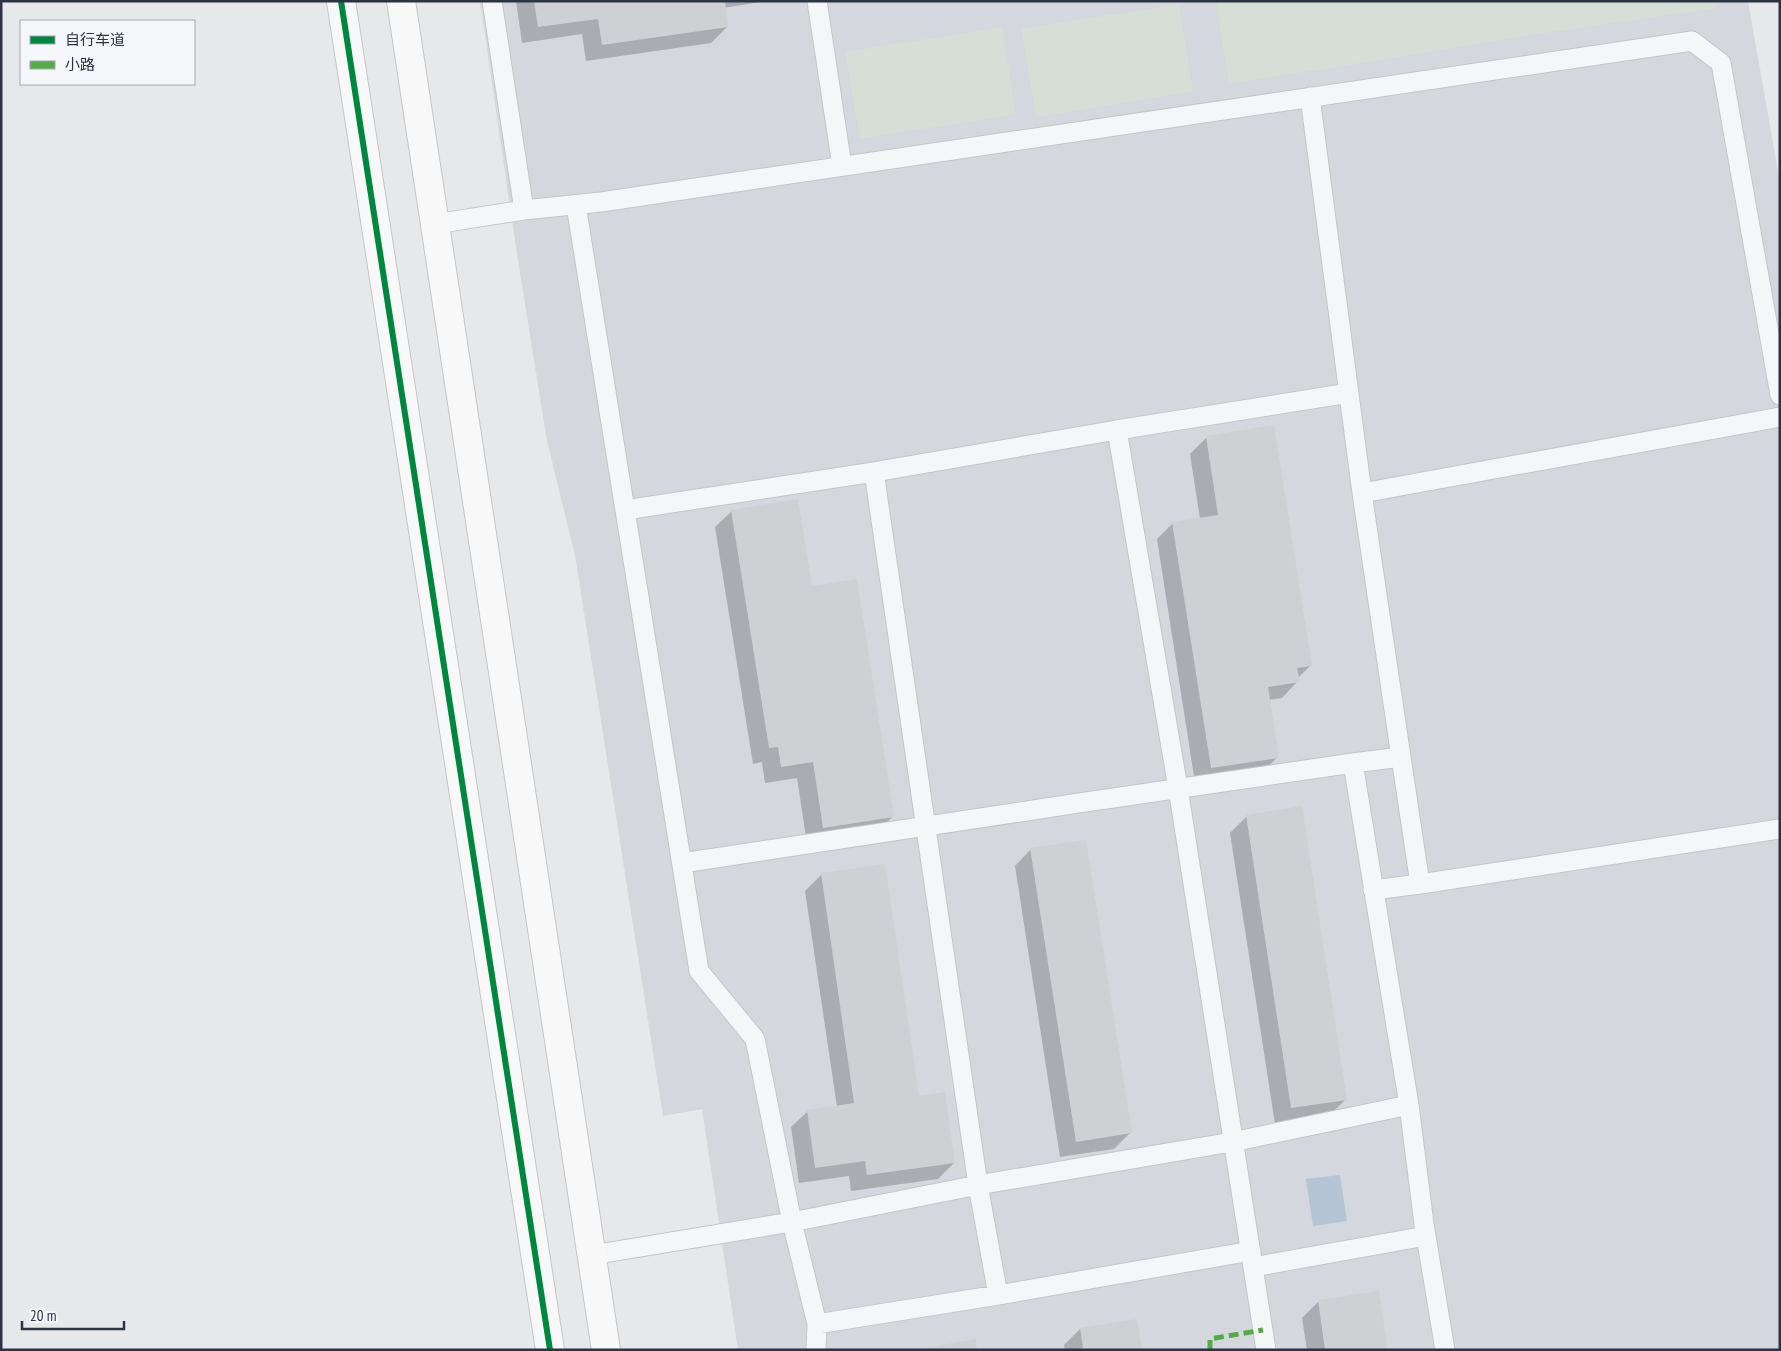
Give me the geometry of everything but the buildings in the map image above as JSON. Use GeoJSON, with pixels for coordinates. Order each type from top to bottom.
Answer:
{"type":"FeatureCollection","features":[{"type":"Feature","properties":{"kind":"street"},"geometry":{"type":"LineString","coordinates":[[341,1],[550,1350]]}},
{"type":"Feature","properties":{"kind":"street"},"geometry":{"type":"LineString","coordinates":[[401,1],[606,1350]]}},
{"type":"Feature","properties":{"kind":"lane"},"geometry":{"type":"LineString","coordinates":[[492,1],[524,210]]}},
{"type":"Feature","properties":{"kind":"lane"},"geometry":{"type":"LineString","coordinates":[[816,1],[842,166]]}},
{"type":"Feature","properties":{"kind":"lane"},"geometry":{"type":"LineString","coordinates":[[435,224],[524,210],[576,205],[1692,41],[1721,63],[1780,396]]}},
{"type":"Feature","properties":{"kind":"lane"},"geometry":{"type":"LineString","coordinates":[[1310,97],[1362,493],[1420,884]]}},
{"type":"Feature","properties":{"kind":"lane"},"geometry":{"type":"LineString","coordinates":[[576,205],[699,971],[755,1039],[792,1222],[817,1324],[816,1350]]}},
{"type":"Feature","properties":{"kind":"lane"},"geometry":{"type":"LineString","coordinates":[[625,510],[874,472],[1116,430],[1349,393]]}},
{"type":"Feature","properties":{"kind":"lane"},"geometry":{"type":"LineString","coordinates":[[1362,493],[1780,417]]}},
{"type":"Feature","properties":{"kind":"lane"},"geometry":{"type":"LineString","coordinates":[[1116,430],[1178,788],[1266,1350]]}},
{"type":"Feature","properties":{"kind":"lane"},"geometry":{"type":"LineString","coordinates":[[874,472],[978,1185],[998,1295]]}},
{"type":"Feature","properties":{"kind":"lane"},"geometry":{"type":"LineString","coordinates":[[682,863],[1178,788],[1401,757]]}},
{"type":"Feature","properties":{"kind":"lane"},"geometry":{"type":"LineString","coordinates":[[1353,763],[1372,890],[1409,1105],[1426,1236],[1445,1350]]}},
{"type":"Feature","properties":{"kind":"lane"},"geometry":{"type":"LineString","coordinates":[[1372,890],[1780,829]]}},
{"type":"Feature","properties":{"kind":"lane"},"geometry":{"type":"LineString","coordinates":[[592,1255],[792,1222],[978,1185],[1232,1142],[1409,1105]]}},
{"type":"Feature","properties":{"kind":"lane"},"geometry":{"type":"LineString","coordinates":[[817,1324],[998,1295],[1426,1236]]}},
{"type":"Feature","properties":{"kind":"shaded area"},"geometry":{"type":"Polygon","coordinates":[[[480,1],[1748,1],[1780,183],[1780,1350],[738,1350],[702,1109],[663,1116],[575,555],[547,441],[517,254],[480,1]]]}},
{"type":"Feature","properties":{"kind":"shaded area"},"geometry":{"type":"Polygon","coordinates":[[[1216,1],[1715,1],[1716,8],[1552,32],[1229,84],[1216,1]]]}},
{"type":"Feature","properties":{"kind":"shaded area"},"geometry":{"type":"Polygon","coordinates":[[[1179,4],[1193,91],[1036,117],[1021,29],[1179,4]]]}},
{"type":"Feature","properties":{"kind":"shaded area"},"geometry":{"type":"Polygon","coordinates":[[[1002,27],[1016,114],[860,139],[845,52],[1002,27]]]}},
{"type":"Feature","properties":{"kind":"water"},"geometry":{"type":"Polygon","coordinates":[[[1340,1175],[1347,1221],[1313,1226],[1306,1179],[1340,1175]]]}},
{"type":"Feature","properties":{"kind":"marked path"},"geometry":{"type":"LineString","coordinates":[[1210,1350],[1210,1339],[1263,1330]]}},
{"type":"Feature","properties":{"kind":"cycle path"},"geometry":{"type":"LineString","coordinates":[[341,1],[550,1350]]}}]}
